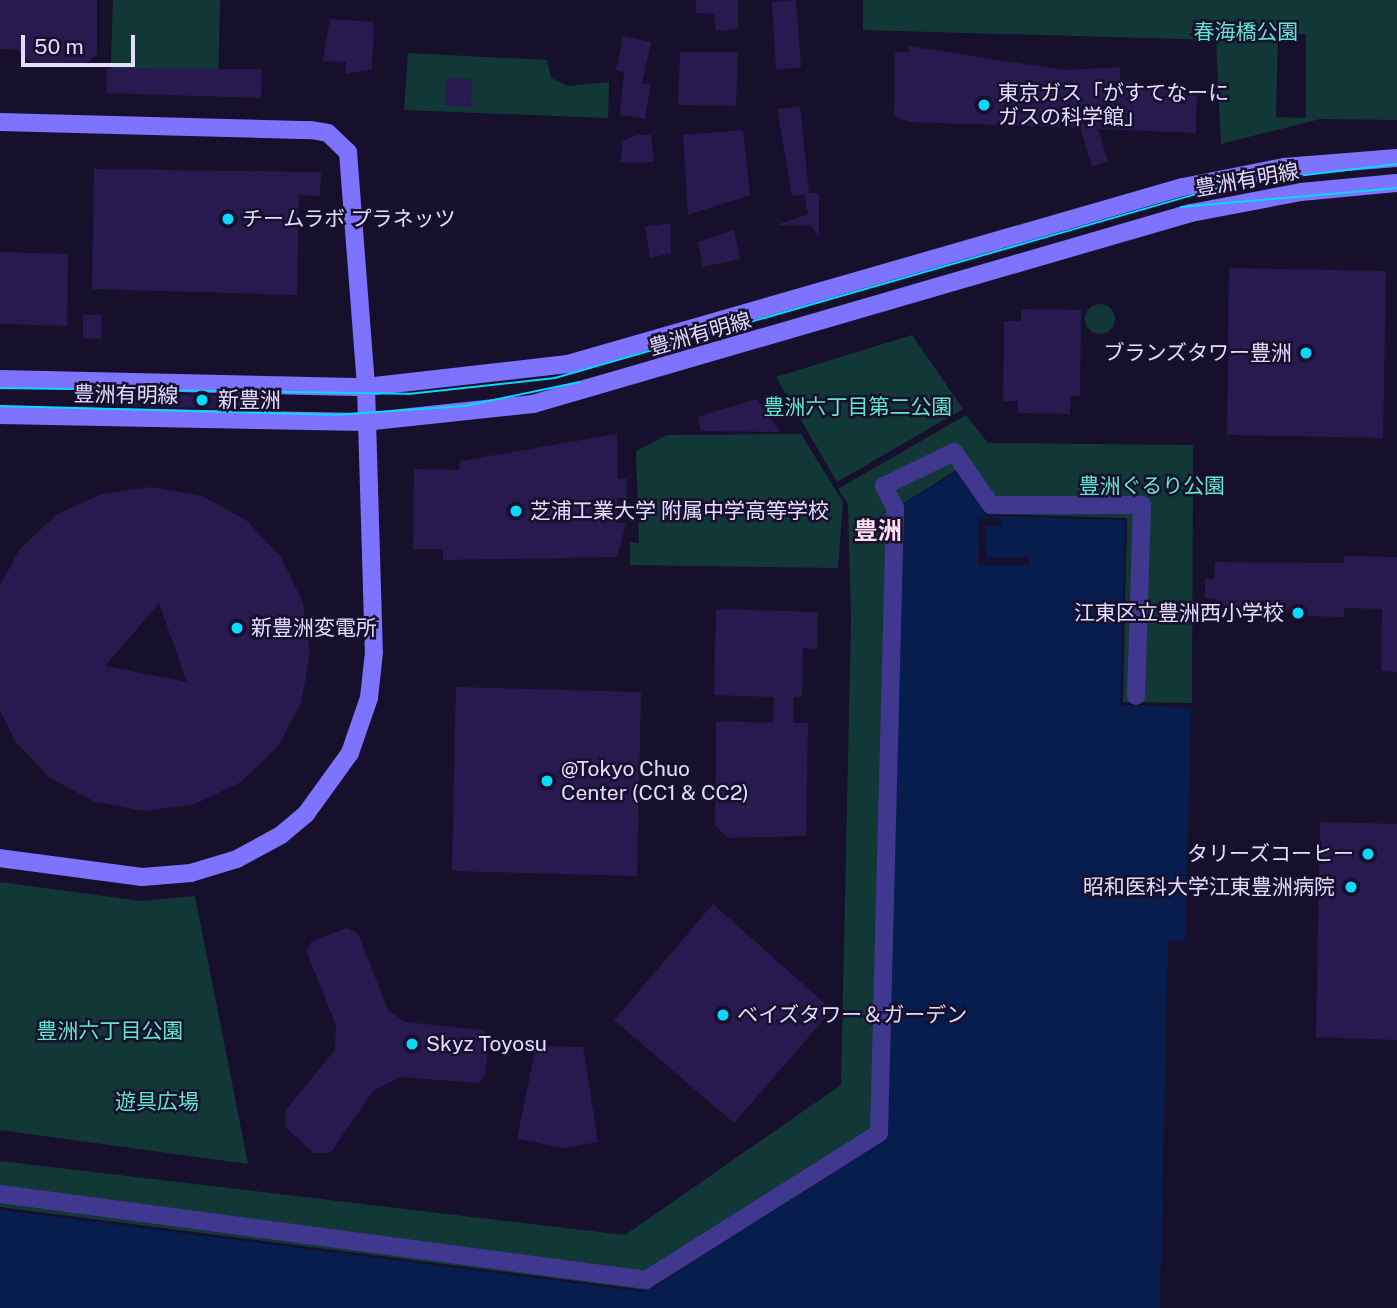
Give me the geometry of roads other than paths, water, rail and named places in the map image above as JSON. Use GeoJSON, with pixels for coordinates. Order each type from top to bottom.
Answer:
{"type":"FeatureCollection","features":[{"type":"Feature","properties":{"kind":"main road"},"geometry":{"type":"LineString","coordinates":[[0,122],[311,130],[340,141],[352,164],[366,387],[364,422],[374,652],[361,728],[337,777],[281,835],[237,859],[191,873],[142,877],[0,858]]}},
{"type":"Feature","properties":{"kind":"main road","name":"豊洲有明線"},"geometry":{"type":"LineString","coordinates":[[0,379],[366,387],[568,364],[1183,187],[1284,167],[1397,158]]}},
{"type":"Feature","properties":{"kind":"main road","name":"豊洲有明線"},"geometry":{"type":"LineString","coordinates":[[0,415],[364,422],[533,404],[1191,214],[1288,194],[1397,183]]}},
{"type":"Feature","properties":{"kind":"street"},"geometry":{"type":"LineString","coordinates":[[0,1194],[646,1280],[879,1133],[895,508],[884,486],[954,452],[991,505],[1142,505],[1136,696]]}},
{"type":"Feature","properties":{"kind":"water"},"geometry":{"type":"Polygon","coordinates":[[[957,472],[987,516],[1125,520],[1120,705],[1191,708],[1185,940],[1168,941],[1160,1308],[0,1308],[0,1210],[645,1292],[887,1139],[903,504],[957,472]]]}},
{"type":"Feature","properties":{"kind":"tram line"},"geometry":{"type":"LineString","coordinates":[[0,388],[408,394],[555,378],[1231,184],[1397,164]]}},
{"type":"Feature","properties":{"kind":"tram line"},"geometry":{"type":"LineString","coordinates":[[1181,207],[1397,188]]}},
{"type":"Feature","properties":{"kind":"tram line"},"geometry":{"type":"LineString","coordinates":[[0,406],[334,415],[465,406],[580,382]]}},
{"type":"Feature","properties":{"kind":"place","name":"東京ガス「がすてなーに ガスの科学館」"},"geometry":{"type":"Point","coordinates":[984,105]}},
{"type":"Feature","properties":{"kind":"place","name":"チームラボ プラネッツ"},"geometry":{"type":"Point","coordinates":[228,219]}},
{"type":"Feature","properties":{"kind":"place","name":"ブランズタワー豊洲"},"geometry":{"type":"Point","coordinates":[1306,353]}},
{"type":"Feature","properties":{"kind":"place","name":"新豊洲"},"geometry":{"type":"Point","coordinates":[202,400]}},
{"type":"Feature","properties":{"kind":"place","name":"芝浦工業大学 附属中学高等学校"},"geometry":{"type":"Point","coordinates":[516,511]}},
{"type":"Feature","properties":{"kind":"place","name":"江東区立豊洲西小学校"},"geometry":{"type":"Point","coordinates":[1298,613]}},
{"type":"Feature","properties":{"kind":"place","name":"新豊洲変電所"},"geometry":{"type":"Point","coordinates":[237,628]}},
{"type":"Feature","properties":{"kind":"place","name":"@Tokyo Chuo Center (CC1 & CC2)"},"geometry":{"type":"Point","coordinates":[547,781]}},
{"type":"Feature","properties":{"kind":"place","name":"タリーズコーヒー"},"geometry":{"type":"Point","coordinates":[1368,854]}},
{"type":"Feature","properties":{"kind":"place","name":"昭和医科大学江東豊洲病院"},"geometry":{"type":"Point","coordinates":[1351,887]}},
{"type":"Feature","properties":{"kind":"place","name":"ベイズタワー＆ガーデン"},"geometry":{"type":"Point","coordinates":[723,1015]}},
{"type":"Feature","properties":{"kind":"place","name":"Skyz Toyosu"},"geometry":{"type":"Point","coordinates":[412,1044]}},
{"type":"Feature","properties":{"kind":"district","name":"豊洲"},"geometry":{"type":"Point","coordinates":[878,531]}},
{"type":"Feature","properties":{"kind":"park label","name":"春海橋公園"},"geometry":{"type":"Point","coordinates":[1246,32]}},
{"type":"Feature","properties":{"kind":"park label","name":"豊洲六丁目第二公園"},"geometry":{"type":"Point","coordinates":[858,407]}},
{"type":"Feature","properties":{"kind":"park label","name":"豊洲ぐるり公園"},"geometry":{"type":"Point","coordinates":[1152,486]}},
{"type":"Feature","properties":{"kind":"park label","name":"豊洲六丁目公園"},"geometry":{"type":"Point","coordinates":[110,1031]}},
{"type":"Feature","properties":{"kind":"park label","name":"遊具広場"},"geometry":{"type":"Point","coordinates":[157,1102]}}]}
